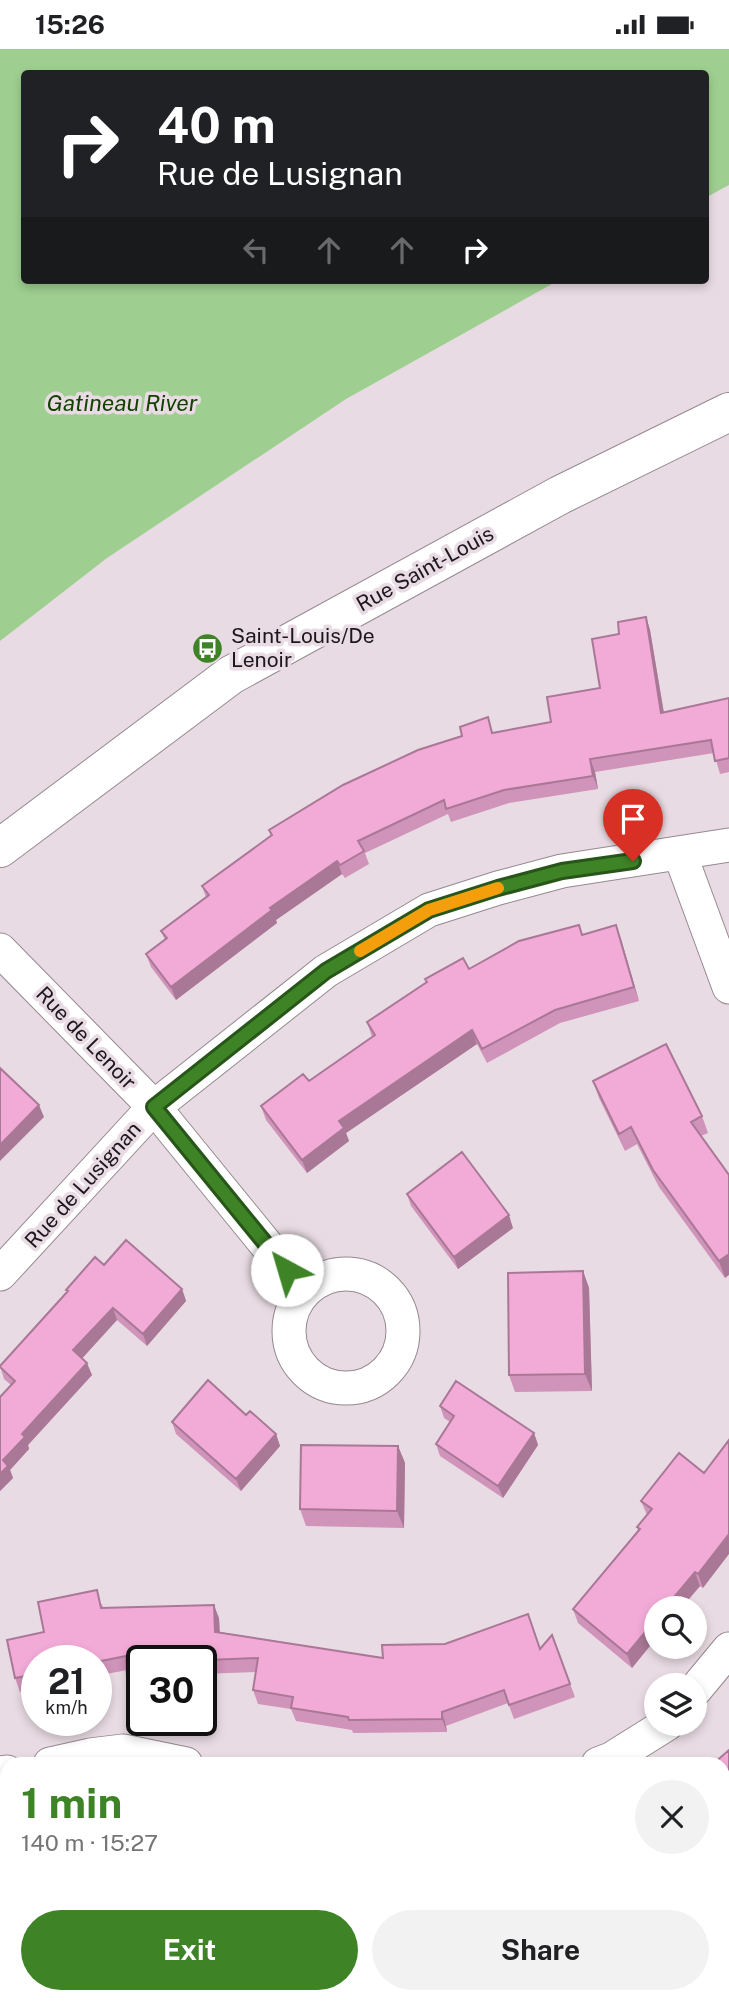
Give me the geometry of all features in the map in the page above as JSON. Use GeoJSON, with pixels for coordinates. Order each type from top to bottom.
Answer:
{"type":"FeatureCollection","features":[{"type":"Feature","properties":{"kind":"main road","name":"Rue Saint-Louis"},"geometry":{"type":"LineString","coordinates":[[0,848],[231,675],[560,495],[729,412]]}},
{"type":"Feature","properties":{"kind":"street","name":"Rue de Lusignan"},"geometry":{"type":"LineString","coordinates":[[0,1275],[154,1107],[326,971],[429,910],[562,871],[729,845]]}},
{"type":"Feature","properties":{"kind":"street"},"geometry":{"type":"LineString","coordinates":[[680,854],[729,987]]}},
{"type":"Feature","properties":{"kind":"street","name":"Rue de Lenoir"},"geometry":{"type":"LineString","coordinates":[[0,950],[154,1107],[304,1291]]}},
{"type":"Feature","properties":{"kind":"street"},"geometry":{"type":"LineString","coordinates":[[707,1676],[729,1649]]}},
{"type":"Feature","properties":{"kind":"street"},"geometry":{"type":"LineString","coordinates":[[614,1757],[648,1736]]}},
{"type":"Feature","properties":{"kind":"street"},"geometry":{"type":"LineString","coordinates":[[81,1757],[123,1751],[152,1757]]}},
{"type":"Feature","properties":{"kind":"water","name":"Gatineau River"},"geometry":{"type":"Polygon","coordinates":[[[0,49],[729,49],[729,185],[709,196],[709,70],[21,70],[21,284],[552,284],[346,399],[107,558],[0,641],[0,49]]]}},
{"type":"Feature","properties":{"kind":"building"},"geometry":{"type":"Polygon","coordinates":[[[646,617],[661,713],[729,698],[729,758],[715,761],[711,740],[590,759],[593,776],[504,790],[446,809],[444,800],[358,841],[364,851],[340,865],[337,861],[270,908],[272,910],[171,987],[146,954],[167,938],[161,931],[209,895],[202,886],[272,835],[269,830],[343,785],[418,750],[462,736],[460,727],[488,717],[492,733],[551,722],[547,697],[600,688],[592,639],[619,634],[618,622],[646,617]]]}},
{"type":"Feature","properties":{"kind":"building"},"geometry":{"type":"Polygon","coordinates":[[[579,925],[582,935],[616,925],[634,987],[555,1010],[482,1049],[472,1030],[339,1121],[344,1128],[302,1160],[261,1106],[303,1074],[309,1081],[375,1035],[367,1022],[427,982],[425,979],[463,958],[469,969],[519,941],[579,925]]]}},
{"type":"Feature","properties":{"kind":"building"},"geometry":{"type":"Polygon","coordinates":[[[666,1044],[702,1116],[691,1122],[729,1175],[729,1254],[719,1261],[653,1170],[631,1127],[619,1134],[593,1081],[666,1044]]]}},
{"type":"Feature","properties":{"kind":"building"},"geometry":{"type":"Polygon","coordinates":[[[0,1068],[39,1105],[0,1145],[0,1068]]]}},
{"type":"Feature","properties":{"kind":"building"},"geometry":{"type":"Polygon","coordinates":[[[462,1152],[509,1215],[454,1257],[407,1194],[462,1152]]]}},
{"type":"Feature","properties":{"kind":"building"},"geometry":{"type":"Polygon","coordinates":[[[126,1240],[182,1289],[143,1334],[113,1308],[73,1350],[87,1363],[22,1434],[25,1437],[3,1460],[8,1466],[0,1474],[0,1397],[15,1381],[0,1366],[95,1257],[104,1265],[126,1240]]]}},
{"type":"Feature","properties":{"kind":"building"},"geometry":{"type":"Polygon","coordinates":[[[583,1271],[585,1374],[509,1375],[508,1273],[583,1271]]]}},
{"type":"Feature","properties":{"kind":"building"},"geometry":{"type":"Polygon","coordinates":[[[208,1380],[246,1415],[250,1411],[276,1434],[236,1479],[172,1422],[208,1380]]]}},
{"type":"Feature","properties":{"kind":"building"},"geometry":{"type":"Polygon","coordinates":[[[456,1381],[534,1433],[498,1486],[436,1444],[454,1416],[440,1406],[456,1381]]]}},
{"type":"Feature","properties":{"kind":"building"},"geometry":{"type":"Polygon","coordinates":[[[729,1440],[729,1534],[698,1574],[695,1572],[675,1596],[644,1596],[644,1633],[627,1654],[573,1609],[640,1529],[637,1527],[652,1509],[641,1501],[679,1453],[704,1473],[729,1440]]]}},
{"type":"Feature","properties":{"kind":"building"},"geometry":{"type":"Polygon","coordinates":[[[301,1445],[398,1446],[397,1511],[300,1509],[301,1445]]]}},
{"type":"Feature","properties":{"kind":"building"},"geometry":{"type":"Polygon","coordinates":[[[97,1590],[101,1608],[214,1605],[215,1632],[383,1658],[382,1645],[445,1644],[528,1614],[540,1649],[552,1635],[570,1684],[509,1705],[504,1690],[442,1712],[442,1719],[349,1720],[348,1717],[291,1708],[293,1697],[253,1690],[258,1658],[217,1660],[217,1645],[126,1645],[126,1656],[112,1659],[112,1645],[21,1645],[21,1677],[15,1678],[7,1640],[44,1632],[38,1602],[97,1590]]]}},
{"type":"Feature","properties":{"kind":"slow traffic"},"geometry":{"type":"LineString","coordinates":[[360,951],[429,910],[498,888]]}},
{"type":"Feature","properties":{"kind":"place","name":"Saint-Louis/De Lenoir"},"geometry":{"type":"Point","coordinates":[208,648]}},
{"type":"Feature","properties":{"kind":"route"},"geometry":{"type":"LineString","coordinates":[[287,1270],[154,1107],[326,971],[429,910],[562,871],[633,861]]}}]}
